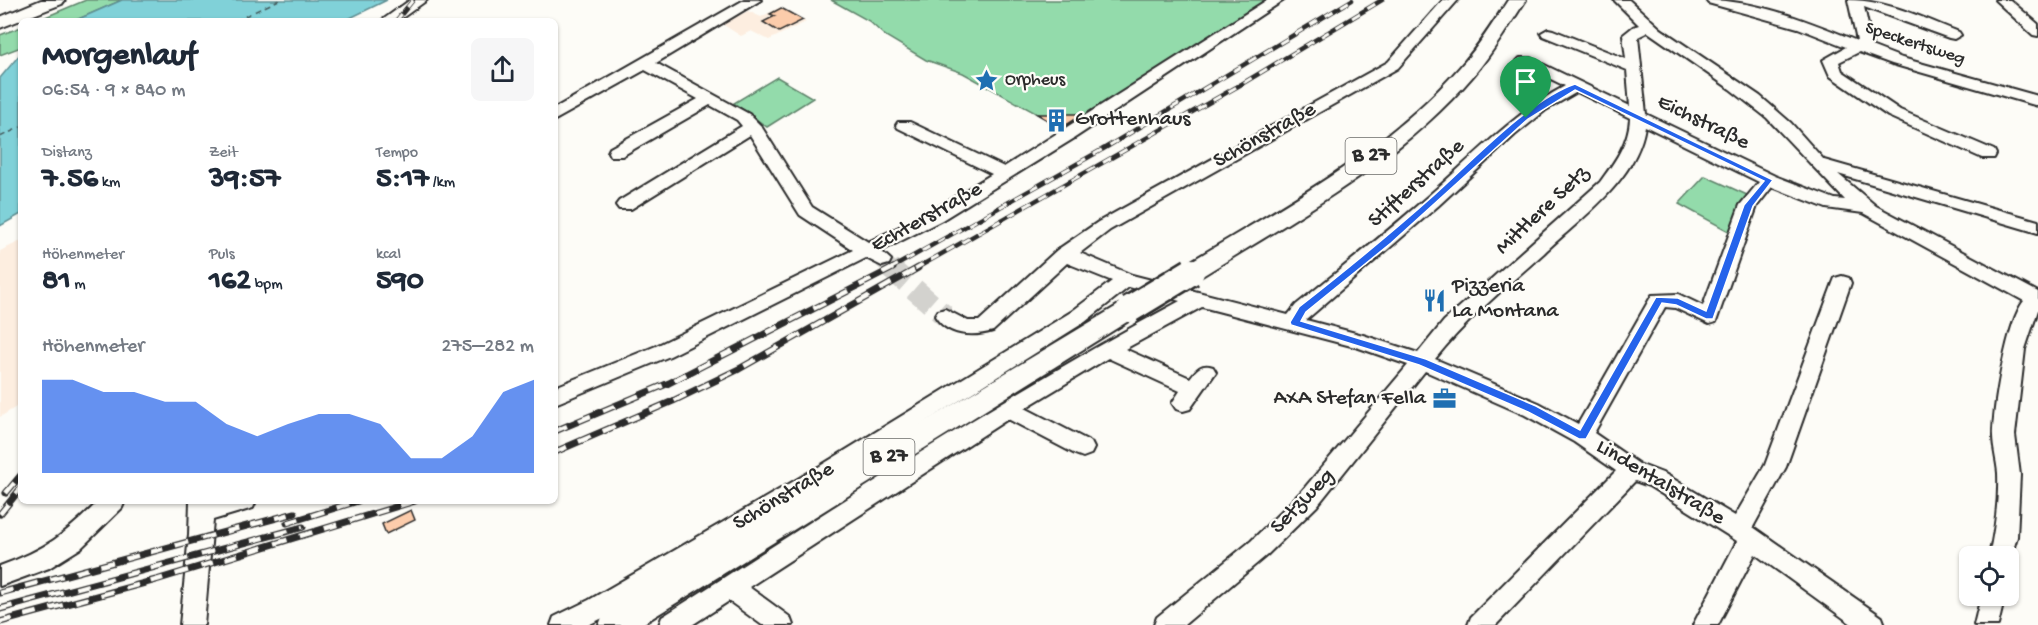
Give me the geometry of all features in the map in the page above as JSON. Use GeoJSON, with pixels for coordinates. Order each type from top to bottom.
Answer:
{"type":"FeatureCollection","features":[{"type":"Feature","properties":{"kind":"main road"},"geometry":{"type":"LineString","coordinates":[[0,23],[56,0]]}},
{"type":"Feature","properties":{"kind":"main road","name":"B 27"},"geometry":{"type":"LineString","coordinates":[[614,625],[1326,188],[1385,146],[1427,111],[1459,80],[1488,45],[1517,0]]}},
{"type":"Feature","properties":{"kind":"street"},"geometry":{"type":"LineString","coordinates":[[393,18],[420,0]]}},
{"type":"Feature","properties":{"kind":"street"},"geometry":{"type":"LineString","coordinates":[[558,113],[754,0]]}},
{"type":"Feature","properties":{"kind":"street","name":"Echterstraße"},"geometry":{"type":"LineString","coordinates":[[558,391],[663,351],[875,255],[1277,0]]}},
{"type":"Feature","properties":{"kind":"street","name":"Schönstraße"},"geometry":{"type":"LineString","coordinates":[[945,316],[959,326],[975,330],[986,326],[1064,254],[1104,226],[1393,65],[1451,0]]}},
{"type":"Feature","properties":{"kind":"street"},"geometry":{"type":"LineString","coordinates":[[1621,0],[1648,28],[1737,86],[1774,116],[1818,164],[1867,209],[1891,224],[2005,281],[2037,300],[2027,310],[2015,349],[2004,435],[2008,475],[2003,546]]}},
{"type":"Feature","properties":{"kind":"street"},"geometry":{"type":"LineString","coordinates":[[1855,0],[1901,14],[1954,36]]}},
{"type":"Feature","properties":{"kind":"street"},"geometry":{"type":"LineString","coordinates":[[1855,0],[1865,43],[1831,60],[1835,73],[1894,113],[1988,154]]}},
{"type":"Feature","properties":{"kind":"street"},"geometry":{"type":"LineString","coordinates":[[2002,0],[2038,32]]}},
{"type":"Feature","properties":{"kind":"street","name":"Speckertsweg"},"geometry":{"type":"LineString","coordinates":[[1721,1],[1803,25],[1897,61],[2038,101]]}},
{"type":"Feature","properties":{"kind":"street","name":"Mittlere Setz"},"geometry":{"type":"LineString","coordinates":[[1423,362],[1443,335],[1469,308],[1606,186],[1625,158],[1636,132],[1637,116],[1630,35],[1648,28]]}},
{"type":"Feature","properties":{"kind":"street"},"geometry":{"type":"LineString","coordinates":[[1548,33],[1633,67]]}},
{"type":"Feature","properties":{"kind":"street","name":"Eichstraße"},"geometry":{"type":"LineString","coordinates":[[1525,61],[1769,180],[1832,204],[1867,209]]}},
{"type":"Feature","properties":{"kind":"street"},"geometry":{"type":"LineString","coordinates":[[644,63],[743,117],[753,126],[806,211],[875,255]]}},
{"type":"Feature","properties":{"kind":"street","name":"Stifterstraße"},"geometry":{"type":"LineString","coordinates":[[1294,322],[1303,310],[1388,241],[1526,118],[1559,94],[1575,87]]}},
{"type":"Feature","properties":{"kind":"street"},"geometry":{"type":"LineString","coordinates":[[616,152],[709,99]]}},
{"type":"Feature","properties":{"kind":"street"},"geometry":{"type":"LineString","coordinates":[[904,125],[1005,174]]}},
{"type":"Feature","properties":{"kind":"street"},"geometry":{"type":"LineString","coordinates":[[626,205],[753,126]]}},
{"type":"Feature","properties":{"kind":"street"},"geometry":{"type":"LineString","coordinates":[[1818,164],[2038,227]]}},
{"type":"Feature","properties":{"kind":"street"},"geometry":{"type":"LineString","coordinates":[[1582,436],[1659,300],[1678,301],[1709,317],[1749,205],[1769,180]]}},
{"type":"Feature","properties":{"kind":"street"},"geometry":{"type":"LineString","coordinates":[[1064,254],[1126,280]]}},
{"type":"Feature","properties":{"kind":"street","name":"Schönstraße"},"geometry":{"type":"LineString","coordinates":[[563,625],[598,608],[838,466],[1078,316],[1126,280]]}},
{"type":"Feature","properties":{"kind":"street","name":"Lindentalstraße"},"geometry":{"type":"LineString","coordinates":[[1126,280],[1198,300],[1294,322],[1423,362],[1532,409],[1582,436],[1631,470],[1657,480],[1745,534],[1873,625]]}},
{"type":"Feature","properties":{"kind":"street"},"geometry":{"type":"LineString","coordinates":[[1705,625],[1775,467],[1842,284]]}},
{"type":"Feature","properties":{"kind":"street"},"geometry":{"type":"LineString","coordinates":[[671,625],[1008,409],[1107,349],[1198,300]]}},
{"type":"Feature","properties":{"kind":"street"},"geometry":{"type":"LineString","coordinates":[[1107,349],[1194,388]]}},
{"type":"Feature","properties":{"kind":"street","name":"Setzweg"},"geometry":{"type":"LineString","coordinates":[[1166,625],[1259,548],[1310,499],[1423,362]]}},
{"type":"Feature","properties":{"kind":"street"},"geometry":{"type":"LineString","coordinates":[[1008,409],[1083,448]]}},
{"type":"Feature","properties":{"kind":"street"},"geometry":{"type":"LineString","coordinates":[[1479,625],[1631,470]]}},
{"type":"Feature","properties":{"kind":"street"},"geometry":{"type":"LineString","coordinates":[[0,576],[40,561],[73,540],[111,504]]}},
{"type":"Feature","properties":{"kind":"street"},"geometry":{"type":"LineString","coordinates":[[192,625],[201,508],[226,504]]}},
{"type":"Feature","properties":{"kind":"street"},"geometry":{"type":"LineString","coordinates":[[731,588],[781,625]]}},
{"type":"Feature","properties":{"kind":"street"},"geometry":{"type":"LineString","coordinates":[[1986,625],[1991,606]]}},
{"type":"Feature","properties":{"kind":"shaded area"},"geometry":{"type":"Polygon","coordinates":[[[780,7],[806,22],[769,40],[751,31],[741,36],[722,24],[748,11],[761,17],[780,7]]]}},
{"type":"Feature","properties":{"kind":"shaded area"},"geometry":{"type":"Polygon","coordinates":[[[18,242],[18,406],[0,417],[0,251],[18,242]]]}},
{"type":"Feature","properties":{"kind":"green space"},"geometry":{"type":"Polygon","coordinates":[[[86,0],[122,0],[81,18],[43,18],[86,0]]]}},
{"type":"Feature","properties":{"kind":"green space"},"geometry":{"type":"Polygon","coordinates":[[[831,0],[1271,0],[1068,131],[963,73],[926,60],[884,35],[869,21],[831,0]]]}},
{"type":"Feature","properties":{"kind":"green space"},"geometry":{"type":"Polygon","coordinates":[[[18,28],[18,48],[0,55],[0,35],[18,28]]]}},
{"type":"Feature","properties":{"kind":"green space"},"geometry":{"type":"Polygon","coordinates":[[[777,77],[813,98],[767,127],[734,103],[777,77]]]}},
{"type":"Feature","properties":{"kind":"green space"},"geometry":{"type":"Polygon","coordinates":[[[1705,176],[1747,195],[1734,234],[1679,204],[1705,176]]]}},
{"type":"Feature","properties":{"kind":"water"},"geometry":{"type":"Polygon","coordinates":[[[122,0],[387,0],[350,18],[81,18],[122,0]]]}},
{"type":"Feature","properties":{"kind":"water"},"geometry":{"type":"Polygon","coordinates":[[[18,57],[18,216],[0,226],[0,78],[18,57]]]}},
{"type":"Feature","properties":{"kind":"building"},"geometry":{"type":"Polygon","coordinates":[[[781,8],[803,20],[779,32],[763,22],[775,16],[770,14],[781,8]]]}},
{"type":"Feature","properties":{"kind":"building"},"geometry":{"type":"Polygon","coordinates":[[[1037,114],[1082,115],[1068,124],[1054,124],[1037,114]]]}},
{"type":"Feature","properties":{"kind":"building"},"geometry":{"type":"Polygon","coordinates":[[[411,510],[415,520],[386,534],[382,524],[411,510]]]}},
{"type":"Feature","properties":{"kind":"ferry route"},"geometry":{"type":"LineString","coordinates":[[241,18],[279,0]]}},
{"type":"Feature","properties":{"kind":"ferry route"},"geometry":{"type":"LineString","coordinates":[[0,137],[18,128]]}},
{"type":"Feature","properties":{"kind":"tunnel"},"geometry":{"type":"LineString","coordinates":[[882,260],[892,269]]}},
{"type":"Feature","properties":{"kind":"tunnel"},"geometry":{"type":"LineString","coordinates":[[890,268],[945,316]]}},
{"type":"Feature","properties":{"kind":"railway"},"geometry":{"type":"LineString","coordinates":[[398,18],[413,0]]}},
{"type":"Feature","properties":{"kind":"railway"},"geometry":{"type":"LineString","coordinates":[[890,269],[1105,148],[1352,0]]}},
{"type":"Feature","properties":{"kind":"railway"},"geometry":{"type":"LineString","coordinates":[[915,269],[1240,85],[1382,0]]}},
{"type":"Feature","properties":{"kind":"railway"},"geometry":{"type":"LineString","coordinates":[[558,430],[669,383],[893,268]]}},
{"type":"Feature","properties":{"kind":"railway"},"geometry":{"type":"LineString","coordinates":[[558,451],[673,401],[739,369],[918,268]]}},
{"type":"Feature","properties":{"kind":"railway"},"geometry":{"type":"LineString","coordinates":[[6,493],[18,479]]}},
{"type":"Feature","properties":{"kind":"railway"},"geometry":{"type":"LineString","coordinates":[[0,514],[18,492]]}},
{"type":"Feature","properties":{"kind":"railway"},"geometry":{"type":"LineString","coordinates":[[287,523],[348,504]]}},
{"type":"Feature","properties":{"kind":"railway"},"geometry":{"type":"LineString","coordinates":[[0,622],[156,580],[405,504]]}},
{"type":"Feature","properties":{"kind":"railway"},"geometry":{"type":"LineString","coordinates":[[0,593],[295,513]]}},
{"type":"Feature","properties":{"kind":"railway"},"geometry":{"type":"LineString","coordinates":[[0,609],[303,527]]}},
{"type":"Feature","properties":{"kind":"place","name":"Orpheus"},"geometry":{"type":"Point","coordinates":[987,80]}},
{"type":"Feature","properties":{"kind":"place","name":"Grottenhaus"},"geometry":{"type":"Point","coordinates":[1057,120]}},
{"type":"Feature","properties":{"kind":"place","name":"Pizzeria La Montana"},"geometry":{"type":"Point","coordinates":[1434,300]}},
{"type":"Feature","properties":{"kind":"place","name":"AXA Stefan Fella"},"geometry":{"type":"Point","coordinates":[1444,399]}},
{"type":"Feature","properties":{"kind":"route"},"geometry":{"type":"LineString","coordinates":[[1575,87],[1769,180],[1749,205],[1709,317],[1678,301],[1659,300],[1582,436],[1532,409],[1423,362],[1294,322],[1303,310],[1388,241],[1526,118],[1559,94],[1575,87]]}}]}
